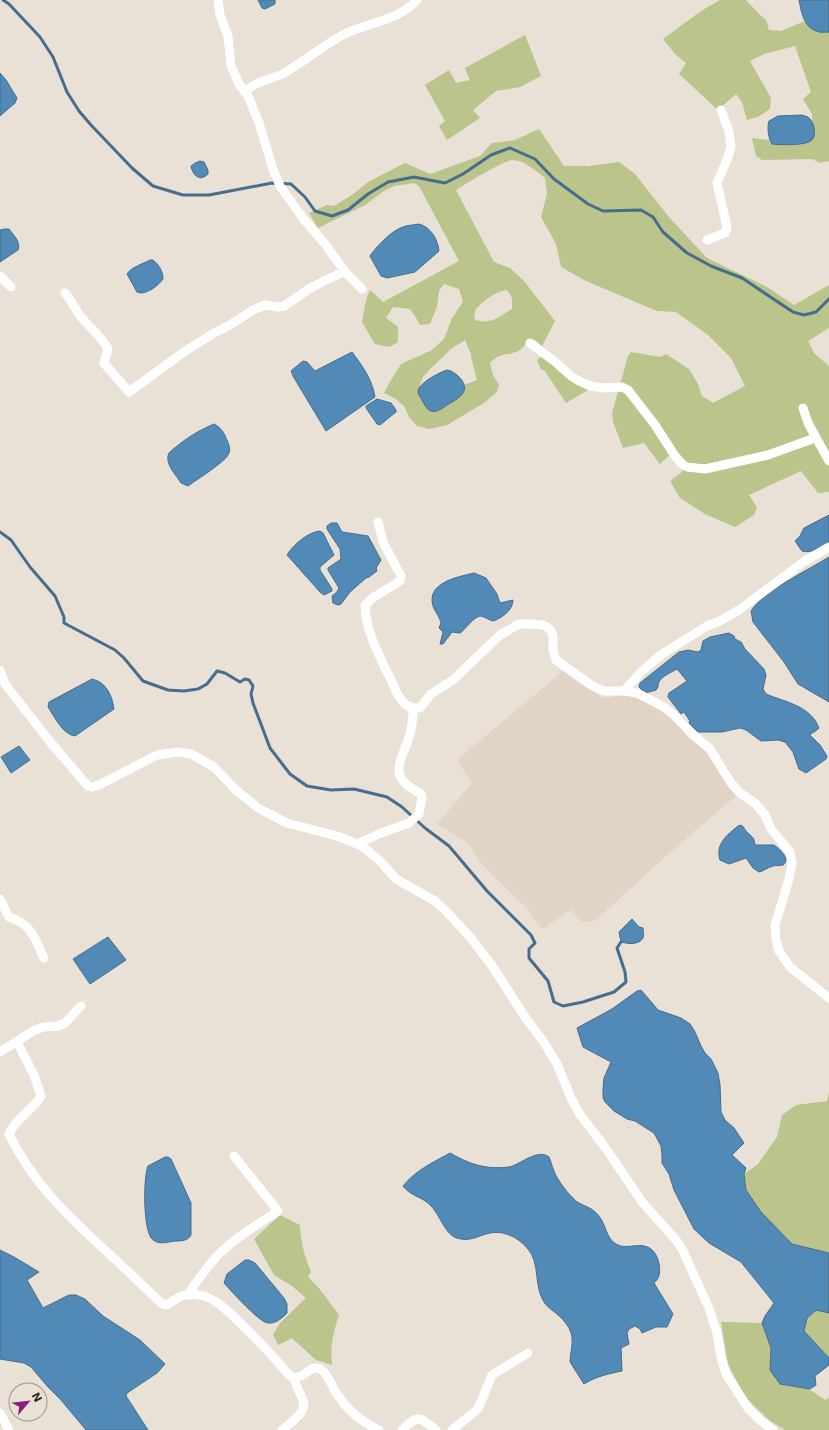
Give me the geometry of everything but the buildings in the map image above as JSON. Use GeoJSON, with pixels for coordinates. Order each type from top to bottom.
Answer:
{"type":"FeatureCollection","features":[{"type":"Feature","properties":{"kind":"street"},"geometry":{"type":"LineString","coordinates":[[218,0],[220,15],[228,36],[231,66],[259,123],[273,169],[280,186],[302,217],[345,271],[362,288]]}},
{"type":"Feature","properties":{"kind":"street"},"geometry":{"type":"LineString","coordinates":[[245,92],[250,86],[258,82],[287,72],[348,32],[398,14],[408,9],[418,0]]}},
{"type":"Feature","properties":{"kind":"street"},"geometry":{"type":"LineString","coordinates":[[707,240],[725,233],[727,227],[717,183],[731,147],[729,131],[721,110]]}},
{"type":"Feature","properties":{"kind":"street"},"geometry":{"type":"LineString","coordinates":[[65,293],[79,314],[104,342],[108,349],[104,363],[129,392],[184,352],[253,310],[265,305],[278,307],[284,306],[317,284],[345,271]]}},
{"type":"Feature","properties":{"kind":"street"},"geometry":{"type":"LineString","coordinates":[[0,276],[11,287]]}},
{"type":"Feature","properties":{"kind":"street"},"geometry":{"type":"LineString","coordinates":[[530,343],[579,381],[590,386],[604,388],[622,387],[628,390],[655,425],[675,456],[687,467],[706,469],[768,455],[815,438]]}},
{"type":"Feature","properties":{"kind":"street"},"geometry":{"type":"LineString","coordinates":[[803,408],[815,438],[829,461]]}},
{"type":"Feature","properties":{"kind":"street"},"geometry":{"type":"LineString","coordinates":[[378,522],[383,542],[401,576],[400,581],[368,602],[366,606],[366,617],[373,642],[398,695],[403,702],[413,709],[420,708],[431,694],[453,680],[500,635],[519,624],[543,625],[547,627],[553,636],[553,650],[556,660],[591,686],[604,690],[637,693],[664,707],[676,716],[692,734],[710,749],[731,782],[740,793],[755,803],[765,815],[771,829],[790,852],[792,862],[789,879],[775,925],[776,940],[779,951],[790,967],[829,998]]}},
{"type":"Feature","properties":{"kind":"street"},"geometry":{"type":"LineString","coordinates":[[624,691],[640,673],[662,654],[707,626],[720,621],[739,610],[805,561],[829,547]]}},
{"type":"Feature","properties":{"kind":"street"},"geometry":{"type":"LineString","coordinates":[[0,670],[3,685],[51,744],[88,786],[93,787],[99,785],[157,755],[178,752],[191,754],[214,767],[236,790],[258,808],[287,823],[338,836],[357,844],[370,852],[396,879],[425,895],[446,911],[470,937],[493,967],[525,1017],[551,1052],[579,1113],[607,1150],[642,1202],[676,1240],[682,1249],[709,1308],[717,1333],[721,1357],[726,1374],[748,1408],[760,1420],[774,1430]]}},
{"type":"Feature","properties":{"kind":"street"},"geometry":{"type":"LineString","coordinates":[[357,844],[381,833],[409,824],[419,814],[422,798],[421,794],[404,784],[398,770],[410,736],[413,709]]}},
{"type":"Feature","properties":{"kind":"street"},"geometry":{"type":"LineString","coordinates":[[0,899],[9,917],[21,921],[30,930],[44,958]]}},
{"type":"Feature","properties":{"kind":"street"},"geometry":{"type":"LineString","coordinates":[[0,1052],[33,1031],[42,1027],[58,1026],[65,1023],[81,1006]]}},
{"type":"Feature","properties":{"kind":"street"},"geometry":{"type":"LineString","coordinates":[[17,1042],[34,1075],[41,1096],[37,1103],[19,1119],[9,1134],[27,1167],[44,1190],[67,1215],[161,1303],[166,1305],[172,1303],[180,1296],[188,1294],[208,1297],[225,1308],[261,1343],[289,1375],[294,1378],[296,1388],[302,1398],[304,1408],[302,1412],[282,1430]]}},
{"type":"Feature","properties":{"kind":"street"},"geometry":{"type":"LineString","coordinates":[[188,1294],[197,1280],[218,1255],[249,1230],[278,1211],[234,1156]]}},
{"type":"Feature","properties":{"kind":"street"},"geometry":{"type":"LineString","coordinates":[[452,1430],[478,1409],[492,1375],[528,1353]]}},
{"type":"Feature","properties":{"kind":"street"},"geometry":{"type":"LineString","coordinates":[[294,1378],[304,1375],[308,1370],[316,1368],[320,1369],[327,1376],[336,1393],[350,1410],[360,1420],[379,1430]]}},
{"type":"Feature","properties":{"kind":"street"},"geometry":{"type":"LineString","coordinates":[[0,1413],[9,1430]]}},
{"type":"Feature","properties":{"kind":"street"},"geometry":{"type":"LineString","coordinates":[[402,1430],[412,1420],[420,1418],[436,1430]]}},
{"type":"Feature","properties":{"kind":"shaded area"},"geometry":{"type":"Polygon","coordinates":[[[563,671],[602,698],[633,694],[664,711],[717,764],[737,795],[665,857],[595,921],[582,922],[571,910],[542,929],[525,906],[495,878],[477,858],[469,844],[437,824],[472,783],[457,760],[563,671]]]}},
{"type":"Feature","properties":{"kind":"green space"},"geometry":{"type":"Polygon","coordinates":[[[720,0],[746,0],[766,20],[769,30],[781,31],[805,21],[815,30],[829,32],[829,161],[820,163],[812,159],[762,160],[756,156],[752,138],[769,140],[772,144],[781,145],[792,145],[812,140],[814,128],[812,114],[803,99],[811,92],[795,46],[764,54],[750,61],[771,98],[770,109],[758,117],[747,120],[742,102],[736,94],[718,110],[679,74],[686,63],[676,55],[663,39],[701,11],[720,0]]]}},
{"type":"Feature","properties":{"kind":"green space"},"geometry":{"type":"Polygon","coordinates":[[[525,35],[541,76],[520,87],[496,91],[473,110],[480,118],[447,140],[439,126],[445,121],[425,85],[449,70],[456,83],[470,80],[465,68],[525,35]]]}},
{"type":"Feature","properties":{"kind":"green space"},"geometry":{"type":"Polygon","coordinates":[[[539,129],[564,166],[588,166],[619,162],[635,174],[668,216],[707,258],[767,287],[794,305],[829,285],[829,328],[808,341],[814,353],[829,366],[829,492],[818,493],[801,471],[749,495],[757,507],[754,515],[735,527],[705,514],[680,498],[670,481],[682,472],[687,462],[675,450],[660,464],[644,443],[623,448],[613,422],[612,413],[628,356],[631,352],[660,357],[666,354],[689,369],[698,384],[702,396],[713,403],[745,386],[731,358],[708,335],[676,312],[657,311],[586,281],[561,267],[556,244],[541,217],[547,194],[545,178],[530,166],[516,160],[507,161],[501,164],[456,190],[494,262],[510,268],[524,281],[555,321],[542,346],[535,340],[531,341],[519,351],[494,359],[490,363],[493,375],[499,385],[497,392],[484,403],[447,425],[429,429],[417,426],[409,417],[404,406],[396,399],[384,393],[401,364],[432,350],[444,339],[452,318],[463,302],[459,289],[444,284],[439,291],[437,307],[430,324],[420,325],[410,309],[393,307],[386,318],[398,327],[398,342],[390,347],[375,344],[362,322],[366,300],[370,290],[383,302],[459,261],[419,186],[414,183],[394,186],[384,191],[365,205],[318,228],[309,213],[327,205],[334,206],[352,195],[368,182],[405,163],[430,174],[480,156],[492,143],[515,140],[539,129]],[[507,290],[494,294],[482,303],[476,309],[474,319],[484,322],[493,320],[512,309],[512,298],[507,290]],[[465,340],[451,349],[428,371],[423,377],[418,390],[465,388],[464,385],[477,380],[471,354],[465,340]]]}},
{"type":"Feature","properties":{"kind":"green space"},"geometry":{"type":"Polygon","coordinates":[[[543,356],[588,390],[566,403],[545,371],[541,369],[537,360],[543,356]]]}},
{"type":"Feature","properties":{"kind":"green space"},"geometry":{"type":"Polygon","coordinates":[[[829,1092],[829,1253],[792,1244],[761,1212],[746,1190],[744,1174],[758,1164],[777,1137],[782,1115],[796,1105],[827,1101],[829,1092]]]}},
{"type":"Feature","properties":{"kind":"green space"},"geometry":{"type":"Polygon","coordinates":[[[280,1215],[300,1225],[303,1249],[311,1272],[308,1277],[318,1287],[339,1315],[332,1340],[332,1365],[316,1360],[292,1338],[278,1345],[273,1335],[280,1323],[306,1298],[292,1286],[274,1275],[254,1239],[280,1215]]]}},
{"type":"Feature","properties":{"kind":"green space"},"geometry":{"type":"Polygon","coordinates":[[[816,1310],[829,1313],[829,1358],[804,1332],[807,1317],[816,1310]]]}},
{"type":"Feature","properties":{"kind":"green space"},"geometry":{"type":"Polygon","coordinates":[[[721,1322],[762,1323],[771,1348],[770,1370],[780,1384],[809,1389],[825,1400],[829,1398],[829,1430],[785,1430],[770,1421],[745,1397],[728,1364],[721,1322]]]}},
{"type":"Feature","properties":{"kind":"water"},"geometry":{"type":"Polygon","coordinates":[[[258,0],[275,0],[275,4],[265,9],[262,8],[258,0]]]}},
{"type":"Feature","properties":{"kind":"water"},"geometry":{"type":"Polygon","coordinates":[[[799,0],[829,0],[829,32],[818,32],[809,26],[804,18],[799,0]]]}},
{"type":"Feature","properties":{"kind":"water"},"geometry":{"type":"Polygon","coordinates":[[[0,73],[17,98],[15,103],[0,116],[0,73]]]}},
{"type":"Feature","properties":{"kind":"water"},"geometry":{"type":"Polygon","coordinates":[[[802,115],[808,117],[813,125],[815,132],[812,140],[799,144],[772,144],[768,132],[769,121],[778,116],[802,115]]]}},
{"type":"Feature","properties":{"kind":"water"},"geometry":{"type":"Polygon","coordinates":[[[200,161],[204,162],[208,170],[208,174],[202,178],[197,177],[193,173],[191,166],[200,161]]]}},
{"type":"Feature","properties":{"kind":"water"},"geometry":{"type":"Polygon","coordinates":[[[419,224],[427,228],[433,234],[439,251],[415,272],[387,278],[381,276],[370,256],[385,239],[394,232],[405,226],[419,224]]]}},
{"type":"Feature","properties":{"kind":"water"},"geometry":{"type":"Polygon","coordinates":[[[9,229],[18,242],[19,247],[18,250],[0,262],[0,230],[9,229]]]}},
{"type":"Feature","properties":{"kind":"water"},"geometry":{"type":"Polygon","coordinates":[[[153,260],[159,266],[163,279],[158,285],[144,293],[137,292],[127,274],[134,268],[153,260]]]}},
{"type":"Feature","properties":{"kind":"water"},"geometry":{"type":"Polygon","coordinates":[[[352,352],[369,379],[375,397],[326,431],[291,371],[303,361],[307,362],[315,371],[352,352]]]}},
{"type":"Feature","properties":{"kind":"water"},"geometry":{"type":"Polygon","coordinates":[[[447,370],[453,372],[460,378],[465,387],[464,391],[459,397],[441,409],[435,411],[430,410],[426,407],[419,394],[419,388],[430,378],[447,370]]]}},
{"type":"Feature","properties":{"kind":"water"},"geometry":{"type":"Polygon","coordinates":[[[377,399],[391,403],[396,410],[396,412],[380,425],[377,424],[366,408],[366,406],[377,399]]]}},
{"type":"Feature","properties":{"kind":"water"},"geometry":{"type":"Polygon","coordinates":[[[214,424],[220,428],[224,434],[229,446],[229,453],[223,461],[188,486],[181,483],[169,465],[169,453],[179,444],[214,424]]]}},
{"type":"Feature","properties":{"kind":"water"},"geometry":{"type":"Polygon","coordinates":[[[829,515],[829,542],[813,551],[802,551],[795,541],[800,536],[804,528],[829,515]]]}},
{"type":"Feature","properties":{"kind":"water"},"geometry":{"type":"Polygon","coordinates":[[[331,523],[337,523],[342,532],[368,536],[381,560],[376,568],[377,571],[366,578],[350,592],[341,604],[338,605],[333,603],[332,596],[339,588],[328,570],[328,568],[341,559],[340,549],[327,529],[327,526],[331,523]]]}},
{"type":"Feature","properties":{"kind":"water"},"geometry":{"type":"Polygon","coordinates":[[[320,531],[323,533],[334,555],[320,567],[320,570],[332,589],[332,591],[324,595],[287,555],[301,540],[315,532],[320,531]]]}},
{"type":"Feature","properties":{"kind":"water"},"geometry":{"type":"Polygon","coordinates":[[[829,557],[829,702],[798,684],[784,662],[753,622],[751,611],[765,596],[787,581],[829,557]]]}},
{"type":"Feature","properties":{"kind":"water"},"geometry":{"type":"Polygon","coordinates":[[[474,573],[486,578],[497,594],[500,603],[513,600],[513,604],[500,618],[493,621],[481,616],[478,617],[460,633],[452,632],[443,644],[440,644],[443,632],[439,628],[441,623],[433,606],[432,598],[434,592],[444,582],[474,573]]]}},
{"type":"Feature","properties":{"kind":"water"},"geometry":{"type":"Polygon","coordinates":[[[729,633],[741,642],[745,649],[764,669],[766,675],[763,689],[766,694],[789,702],[804,710],[815,721],[819,728],[810,735],[820,745],[827,756],[826,759],[806,773],[799,769],[793,752],[785,742],[778,740],[761,741],[746,730],[740,728],[722,732],[698,732],[689,723],[690,721],[684,712],[681,714],[668,697],[669,693],[687,681],[677,669],[662,678],[656,690],[645,693],[639,687],[640,683],[679,652],[688,650],[698,652],[701,650],[703,641],[710,637],[729,633]]]}},
{"type":"Feature","properties":{"kind":"water"},"geometry":{"type":"Polygon","coordinates":[[[92,679],[101,683],[108,690],[114,709],[75,736],[70,735],[56,720],[48,707],[49,702],[92,679]]]}},
{"type":"Feature","properties":{"kind":"water"},"geometry":{"type":"Polygon","coordinates":[[[19,746],[30,760],[11,773],[1,757],[19,746]]]}},
{"type":"Feature","properties":{"kind":"water"},"geometry":{"type":"Polygon","coordinates":[[[741,825],[753,838],[755,845],[774,845],[785,857],[785,863],[783,865],[774,866],[759,872],[753,868],[746,858],[729,864],[720,860],[719,849],[723,840],[734,829],[741,825]]]}},
{"type":"Feature","properties":{"kind":"water"},"geometry":{"type":"Polygon","coordinates":[[[632,919],[639,927],[643,928],[643,938],[636,943],[621,942],[619,932],[632,919]]]}},
{"type":"Feature","properties":{"kind":"water"},"geometry":{"type":"Polygon","coordinates":[[[108,937],[126,960],[90,984],[73,959],[108,937]]]}},
{"type":"Feature","properties":{"kind":"water"},"geometry":{"type":"Polygon","coordinates":[[[641,990],[658,1010],[681,1018],[690,1024],[705,1053],[711,1059],[718,1073],[721,1112],[725,1120],[734,1128],[744,1143],[732,1155],[746,1168],[744,1174],[746,1190],[761,1212],[792,1244],[829,1253],[829,1313],[816,1310],[807,1318],[804,1331],[829,1358],[829,1365],[815,1376],[816,1385],[810,1389],[780,1384],[770,1370],[771,1348],[762,1323],[774,1303],[741,1262],[709,1243],[694,1229],[674,1190],[669,1174],[662,1163],[661,1146],[654,1133],[635,1121],[627,1119],[614,1111],[603,1098],[604,1078],[611,1062],[583,1047],[577,1028],[612,1009],[637,991],[641,990]]]}},
{"type":"Feature","properties":{"kind":"water"},"geometry":{"type":"Polygon","coordinates":[[[450,1153],[471,1163],[493,1168],[513,1166],[539,1154],[549,1157],[558,1179],[570,1195],[576,1201],[590,1208],[599,1216],[608,1235],[616,1244],[620,1246],[648,1247],[654,1252],[658,1261],[660,1272],[654,1283],[673,1314],[667,1327],[656,1327],[642,1333],[640,1329],[635,1326],[629,1329],[627,1333],[629,1344],[621,1348],[622,1371],[598,1377],[584,1384],[570,1362],[572,1341],[571,1332],[563,1320],[544,1302],[540,1294],[536,1267],[532,1255],[528,1249],[516,1238],[495,1232],[476,1238],[456,1238],[451,1235],[428,1203],[406,1190],[403,1186],[419,1171],[450,1153]]]}},
{"type":"Feature","properties":{"kind":"water"},"geometry":{"type":"Polygon","coordinates":[[[165,1157],[171,1159],[191,1203],[191,1235],[184,1240],[161,1243],[153,1240],[147,1227],[145,1182],[148,1166],[165,1157]]]}},
{"type":"Feature","properties":{"kind":"water"},"geometry":{"type":"Polygon","coordinates":[[[0,1250],[39,1272],[27,1280],[43,1308],[69,1295],[76,1295],[85,1299],[103,1316],[140,1340],[165,1364],[157,1373],[127,1393],[126,1396],[148,1430],[86,1430],[48,1387],[48,1382],[44,1382],[31,1367],[24,1363],[0,1359],[0,1250]]]}},
{"type":"Feature","properties":{"kind":"water"},"geometry":{"type":"Polygon","coordinates":[[[245,1260],[255,1263],[284,1298],[287,1304],[287,1313],[276,1322],[264,1322],[224,1283],[227,1274],[245,1260]]]}},
{"type":"Feature","properties":{"kind":"waterway"},"geometry":{"type":"LineString","coordinates":[[3,0],[9,4],[40,37],[53,57],[67,92],[79,111],[132,168],[153,186],[183,195],[209,195],[272,183],[291,184],[305,197],[315,211],[332,216],[348,210],[368,194],[388,182],[414,177],[445,183],[463,174],[491,155],[510,148],[535,159],[554,179],[588,204],[603,211],[641,210],[653,217],[663,232],[687,253],[711,266],[742,278],[793,312],[804,315],[816,312],[829,299]]}},
{"type":"Feature","properties":{"kind":"waterway"},"geometry":{"type":"LineString","coordinates":[[0,532],[11,540],[30,567],[55,596],[64,617],[64,623],[115,650],[124,658],[143,681],[168,690],[184,691],[198,689],[207,684],[217,671],[225,673],[240,682],[245,679],[249,680],[253,686],[251,694],[253,703],[270,748],[290,774],[307,786],[331,790],[354,789],[387,797],[402,807],[425,828],[449,846],[487,891],[531,935],[535,943],[529,949],[529,958],[548,981],[554,1002],[563,1006],[583,1002],[614,992],[626,982],[625,972],[617,948],[621,942]]}}]}
